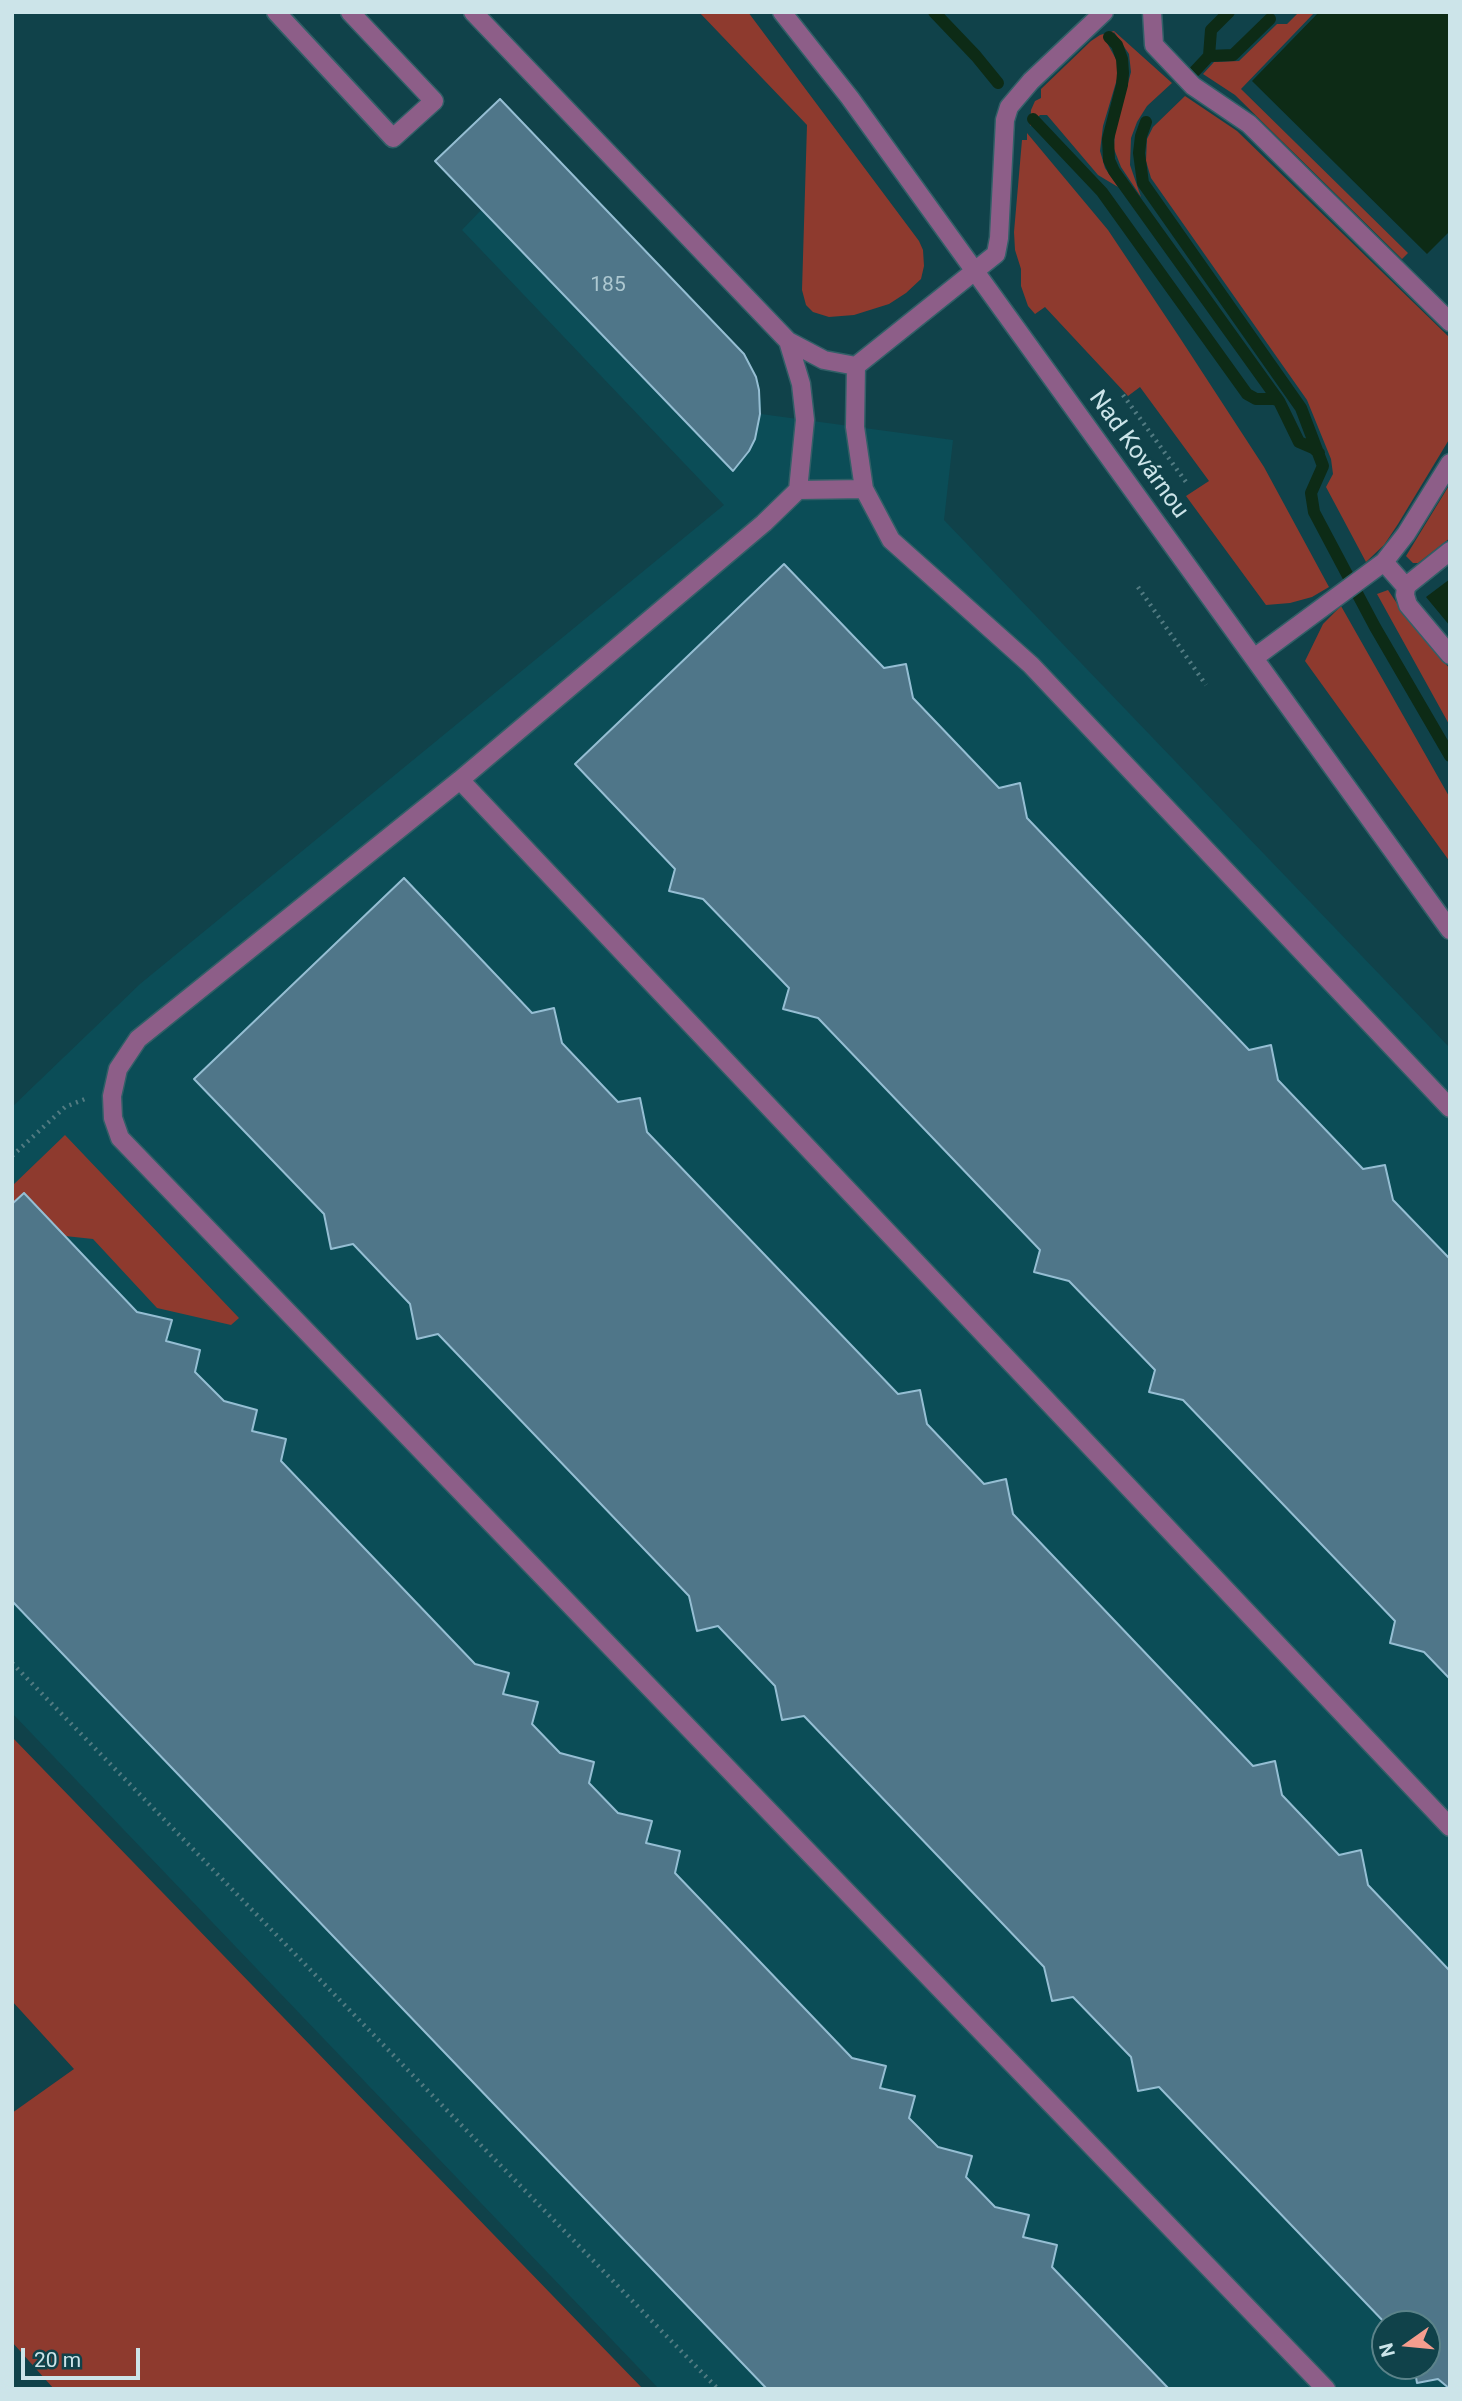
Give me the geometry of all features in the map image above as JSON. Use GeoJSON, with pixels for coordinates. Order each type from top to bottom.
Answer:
{"type":"FeatureCollection","features":[{"type":"Feature","properties":{"kind":"street"},"geometry":{"type":"LineString","coordinates":[[276,12],[393,138],[434,101],[351,12]]}},
{"type":"Feature","properties":{"kind":"street"},"geometry":{"type":"LineString","coordinates":[[473,12],[788,341],[824,360],[856,366],[992,260],[999,246],[1005,120],[1009,107],[1031,80],[1104,12]]}},
{"type":"Feature","properties":{"kind":"street","name":"Nad Kovárnou"},"geometry":{"type":"LineString","coordinates":[[782,12],[850,98],[1450,930]]}},
{"type":"Feature","properties":{"kind":"street"},"geometry":{"type":"LineString","coordinates":[[1152,12],[1154,45],[1193,86],[1249,124],[1450,322]]}},
{"type":"Feature","properties":{"kind":"street"},"geometry":{"type":"LineString","coordinates":[[788,341],[801,384],[805,420],[799,490],[764,523],[460,780],[138,1039],[118,1069],[112,1096],[113,1118],[120,1138],[1326,2389]]}},
{"type":"Feature","properties":{"kind":"street"},"geometry":{"type":"LineString","coordinates":[[856,366],[855,427],[864,489],[891,540],[1031,665],[1450,1108]]}},
{"type":"Feature","properties":{"kind":"street"},"geometry":{"type":"LineString","coordinates":[[1254,658],[1378,567],[1406,534],[1450,463]]}},
{"type":"Feature","properties":{"kind":"street"},"geometry":{"type":"LineString","coordinates":[[799,490],[864,489]]}},
{"type":"Feature","properties":{"kind":"street"},"geometry":{"type":"LineString","coordinates":[[1450,551],[1406,587],[1405,595],[1408,605],[1450,655]]}},
{"type":"Feature","properties":{"kind":"street"},"geometry":{"type":"LineString","coordinates":[[1378,567],[1406,587]]}},
{"type":"Feature","properties":{"kind":"street"},"geometry":{"type":"LineString","coordinates":[[460,780],[1450,1827]]}},
{"type":"Feature","properties":{"kind":"path"},"geometry":{"type":"LineString","coordinates":[[1123,394],[1186,482]]}},
{"type":"Feature","properties":{"kind":"path"},"geometry":{"type":"LineString","coordinates":[[1138,587],[1206,685]]}},
{"type":"Feature","properties":{"kind":"path"},"geometry":{"type":"LineString","coordinates":[[12,1156],[65,1107],[89,1097],[112,1096]]}},
{"type":"Feature","properties":{"kind":"path"},"geometry":{"type":"LineString","coordinates":[[12,1664],[718,2389]]}},
{"type":"Feature","properties":{"kind":"shaded area"},"geometry":{"type":"Polygon","coordinates":[[[699,12],[748,12],[919,241],[923,250],[924,266],[921,279],[906,293],[889,304],[854,315],[829,317],[813,312],[806,305],[802,290],[807,125],[699,12]]]}},
{"type":"Feature","properties":{"kind":"shaded area"},"geometry":{"type":"Polygon","coordinates":[[[1299,12],[1315,12],[1241,89],[1408,253],[1402,259],[1235,95],[1203,74],[1214,62],[1239,61],[1277,24],[1287,24],[1299,12]]]}},
{"type":"Feature","properties":{"kind":"shaded area"},"geometry":{"type":"Polygon","coordinates":[[[1319,12],[1450,12],[1450,231],[1427,254],[1252,81],[1319,12]]]}},
{"type":"Feature","properties":{"kind":"shaded area"},"geometry":{"type":"Polygon","coordinates":[[[1114,31],[1172,83],[1147,106],[1131,138],[1130,165],[1141,197],[1121,167],[1114,149],[1115,132],[1131,72],[1129,54],[1114,32],[1106,41],[1117,61],[1117,79],[1103,126],[1100,151],[1105,168],[1118,187],[1098,175],[1047,115],[1040,115],[1030,126],[1031,110],[1035,101],[1041,98],[1041,89],[1091,41],[1114,31]]]}},
{"type":"Feature","properties":{"kind":"shaded area"},"geometry":{"type":"Polygon","coordinates":[[[1185,96],[1237,131],[1450,338],[1450,438],[1384,545],[1366,562],[1326,487],[1333,474],[1331,459],[1307,400],[1151,178],[1146,161],[1147,139],[1153,127],[1185,96]]]}},
{"type":"Feature","properties":{"kind":"shaded area"},"geometry":{"type":"Polygon","coordinates":[[[500,99],[744,354],[756,377],[761,414],[953,440],[944,520],[1450,1048],[1450,2389],[659,2389],[12,1713],[12,1107],[140,984],[724,505],[462,230],[482,209],[435,161],[500,99]]]}},
{"type":"Feature","properties":{"kind":"shaded area"},"geometry":{"type":"Polygon","coordinates":[[[1027,133],[1108,230],[1180,338],[1264,467],[1329,587],[1312,597],[1290,603],[1266,605],[1186,496],[1209,481],[1140,387],[1128,396],[1045,307],[1035,314],[1028,306],[1021,286],[1021,269],[1015,250],[1014,232],[1022,140],[1027,140],[1027,133]]]}},
{"type":"Feature","properties":{"kind":"shaded area"},"geometry":{"type":"Polygon","coordinates":[[[1450,484],[1450,538],[1418,563],[1413,563],[1406,556],[1450,484]]]}},
{"type":"Feature","properties":{"kind":"shaded area"},"geometry":{"type":"Polygon","coordinates":[[[1450,579],[1450,626],[1426,597],[1450,579]]]}},
{"type":"Feature","properties":{"kind":"shaded area"},"geometry":{"type":"Polygon","coordinates":[[[1388,590],[1404,614],[1450,669],[1450,726],[1377,594],[1388,590]]]}},
{"type":"Feature","properties":{"kind":"shaded area"},"geometry":{"type":"Polygon","coordinates":[[[1341,606],[1450,798],[1450,862],[1305,661],[1323,624],[1341,606]]]}},
{"type":"Feature","properties":{"kind":"shaded area"},"geometry":{"type":"Polygon","coordinates":[[[65,1135],[239,1318],[231,1325],[157,1308],[93,1239],[65,1236],[24,1193],[12,1204],[12,1186],[65,1135]]]}},
{"type":"Feature","properties":{"kind":"shaded area"},"geometry":{"type":"Polygon","coordinates":[[[12,1737],[643,2389],[54,2389],[12,2342],[12,2113],[74,2069],[12,2001],[12,1737]]]}},
{"type":"Feature","properties":{"kind":"building"},"geometry":{"type":"Polygon","coordinates":[[[500,99],[744,354],[756,377],[760,414],[755,439],[733,471],[435,161],[500,99]]]}},
{"type":"Feature","properties":{"kind":"building"},"geometry":{"type":"Polygon","coordinates":[[[784,564],[884,668],[906,664],[913,698],[999,788],[1020,783],[1027,818],[1249,1050],[1271,1045],[1278,1080],[1363,1169],[1385,1165],[1393,1200],[1450,1259],[1450,1679],[1424,1652],[1390,1643],[1395,1621],[1183,1400],[1149,1392],[1155,1370],[1069,1281],[1034,1272],[1040,1250],[818,1018],[783,1009],[789,988],[703,899],[669,891],[675,869],[575,764],[784,564]]]}},
{"type":"Feature","properties":{"kind":"building"},"geometry":{"type":"Polygon","coordinates":[[[404,878],[532,1013],[554,1008],[562,1043],[618,1102],[640,1098],[647,1132],[898,1394],[920,1390],[927,1424],[984,1484],[1006,1479],[1013,1514],[1253,1766],[1275,1761],[1282,1795],[1339,1855],[1361,1850],[1368,1885],[1450,1971],[1450,2389],[1439,2380],[1441,2310],[1373,2310],[1159,2087],[1138,2091],[1131,2057],[1073,1997],[1052,2001],[1044,1967],[804,1716],[782,1720],[775,1686],[718,1626],[697,1631],[689,1596],[438,1334],[417,1339],[410,1304],[353,1244],[331,1249],[324,1214],[194,1079],[404,878]]]}},
{"type":"Feature","properties":{"kind":"building"},"geometry":{"type":"Polygon","coordinates":[[[24,1193],[137,1312],[172,1320],[166,1341],[200,1350],[195,1372],[224,1401],[257,1410],[252,1431],[286,1439],[281,1461],[475,1664],[509,1673],[503,1694],[538,1702],[532,1724],[560,1753],[594,1762],[589,1783],[618,1813],[652,1821],[646,1843],[680,1851],[675,1873],[852,2058],[886,2066],[880,2088],[915,2096],[909,2118],[938,2147],[972,2156],[966,2177],[995,2207],[1029,2215],[1023,2237],[1057,2245],[1052,2267],[1169,2389],[767,2389],[12,1601],[12,1204],[24,1193]]]}},
{"type":"Feature","properties":{"kind":"waterway"},"geometry":{"type":"LineString","coordinates":[[934,12],[998,83]]}},
{"type":"Feature","properties":{"kind":"waterway"},"geometry":{"type":"LineString","coordinates":[[1195,71],[1209,56],[1211,30],[1229,12]]}},
{"type":"Feature","properties":{"kind":"waterway"},"geometry":{"type":"LineString","coordinates":[[1209,56],[1233,55],[1270,19]]}},
{"type":"Feature","properties":{"kind":"waterway"},"geometry":{"type":"LineString","coordinates":[[1109,37],[1117,45],[1123,73],[1108,139],[1109,160],[1114,171],[1279,401],[1299,442],[1319,453]]}},
{"type":"Feature","properties":{"kind":"waterway"},"geometry":{"type":"LineString","coordinates":[[1033,119],[1102,192],[1247,394],[1256,399],[1279,401]]}},
{"type":"Feature","properties":{"kind":"waterway"},"geometry":{"type":"LineString","coordinates":[[1146,122],[1139,153],[1143,183],[1301,408],[1323,466],[1311,493],[1314,512],[1375,627],[1450,756]]}}]}
